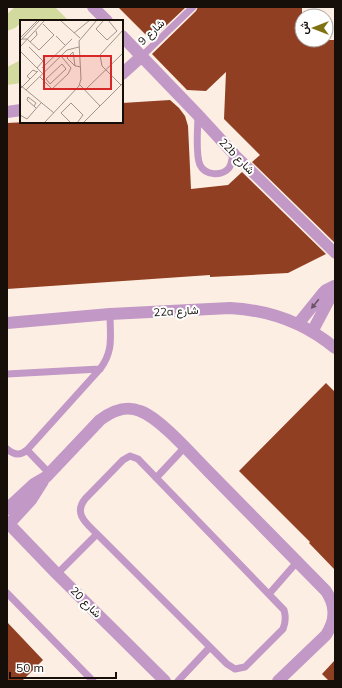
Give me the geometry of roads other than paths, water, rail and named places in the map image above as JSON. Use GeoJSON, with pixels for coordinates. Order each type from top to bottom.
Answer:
{"type":"FeatureCollection","features":[{"type":"Feature","properties":{"kind":"street"},"geometry":{"type":"LineString","coordinates":[[93,7],[106,20]]}},
{"type":"Feature","properties":{"kind":"street","name":"22b شارع"},"geometry":{"type":"LineString","coordinates":[[123,37],[198,114],[233,153],[335,253]]}},
{"type":"Feature","properties":{"kind":"street"},"geometry":{"type":"LineString","coordinates":[[123,73],[142,56]]}},
{"type":"Feature","properties":{"kind":"street"},"geometry":{"type":"LineString","coordinates":[[7,112],[20,110]]}},
{"type":"Feature","properties":{"kind":"street"},"geometry":{"type":"LineString","coordinates":[[298,324],[323,293],[335,286]]}},
{"type":"Feature","properties":{"kind":"street"},"geometry":{"type":"LineString","coordinates":[[312,332],[335,286]]}},
{"type":"Feature","properties":{"kind":"street","name":"22a شارع"},"geometry":{"type":"LineString","coordinates":[[7,323],[110,314],[230,308],[248,309],[266,312],[298,324],[335,348]]}},
{"type":"Feature","properties":{"kind":"street"},"geometry":{"type":"LineString","coordinates":[[7,509],[34,484],[47,475],[100,420],[118,410],[129,408],[148,414],[185,447],[326,592],[330,598],[334,614],[333,622],[326,635],[278,681]]}},
{"type":"Feature","properties":{"kind":"street"},"geometry":{"type":"LineString","coordinates":[[8,523],[35,494],[47,475]]}},
{"type":"Feature","properties":{"kind":"street","name":"شارع 20"},"geometry":{"type":"LineString","coordinates":[[8,523],[165,681]]}},
{"type":"Feature","properties":{"kind":"lane","name":"شارع 9"},"geometry":{"type":"LineString","coordinates":[[142,56],[193,7]]}},
{"type":"Feature","properties":{"kind":"lane"},"geometry":{"type":"LineString","coordinates":[[198,114],[198,158],[200,166],[206,172],[214,174],[222,173],[228,168],[232,161],[233,153]]}},
{"type":"Feature","properties":{"kind":"lane"},"geometry":{"type":"LineString","coordinates":[[7,449],[14,454],[19,454],[27,450],[100,369],[106,361],[110,351],[110,314]]}},
{"type":"Feature","properties":{"kind":"lane"},"geometry":{"type":"LineString","coordinates":[[7,374],[100,369]]}},
{"type":"Feature","properties":{"kind":"lane"},"geometry":{"type":"LineString","coordinates":[[156,478],[185,447]]}},
{"type":"Feature","properties":{"kind":"lane"},"geometry":{"type":"LineString","coordinates":[[27,450],[47,475]]}},
{"type":"Feature","properties":{"kind":"lane"},"geometry":{"type":"LineString","coordinates":[[130,456],[138,459],[156,478],[284,610],[286,623],[283,629],[245,667],[235,669],[231,667],[97,534],[80,515],[81,503],[123,460],[130,456]]}},
{"type":"Feature","properties":{"kind":"lane"},"geometry":{"type":"LineString","coordinates":[[57,574],[97,534]]}},
{"type":"Feature","properties":{"kind":"lane"},"geometry":{"type":"LineString","coordinates":[[269,594],[297,562]]}},
{"type":"Feature","properties":{"kind":"lane"},"geometry":{"type":"LineString","coordinates":[[7,593],[94,681]]}},
{"type":"Feature","properties":{"kind":"lane"},"geometry":{"type":"LineString","coordinates":[[178,681],[210,647]]}}]}
